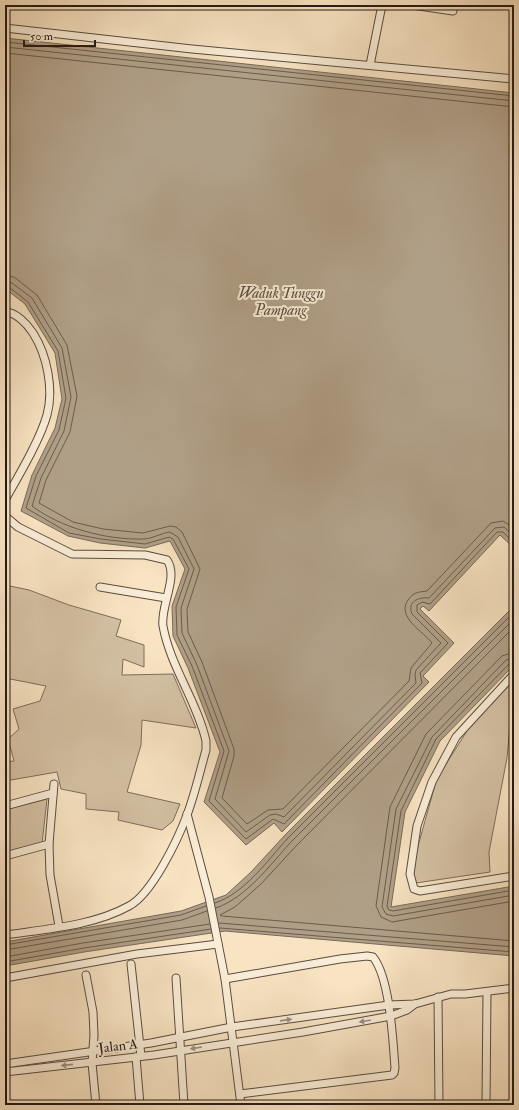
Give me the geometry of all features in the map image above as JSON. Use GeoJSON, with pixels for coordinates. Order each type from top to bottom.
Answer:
{"type":"FeatureCollection","features":[{"type":"Feature","properties":{"kind":"street"},"geometry":{"type":"LineString","coordinates":[[370,65],[382,5]]}},
{"type":"Feature","properties":{"kind":"street"},"geometry":{"type":"LineString","coordinates":[[412,5],[453,11]]}},
{"type":"Feature","properties":{"kind":"street"},"geometry":{"type":"LineString","coordinates":[[5,28],[192,49],[514,79]]}},
{"type":"Feature","properties":{"kind":"street"},"geometry":{"type":"LineString","coordinates":[[5,312],[10,312],[17,317],[32,331],[40,344],[48,368],[49,387],[47,414],[5,500]]}},
{"type":"Feature","properties":{"kind":"street"},"geometry":{"type":"LineString","coordinates":[[5,935],[98,919],[113,914],[140,899],[147,892],[160,870],[187,814],[206,750],[206,741],[165,633],[163,624],[171,572],[170,565],[167,560],[145,555],[72,554],[18,527],[6,519]]}},
{"type":"Feature","properties":{"kind":"street"},"geometry":{"type":"LineString","coordinates":[[100,587],[166,598]]}},
{"type":"Feature","properties":{"kind":"street"},"geometry":{"type":"LineString","coordinates":[[514,674],[456,737],[432,782],[417,826],[410,874],[414,889],[420,891],[514,876]]}},
{"type":"Feature","properties":{"kind":"street"},"geometry":{"type":"LineString","coordinates":[[54,784],[50,844],[50,875],[59,926]]}},
{"type":"Feature","properties":{"kind":"street"},"geometry":{"type":"LineString","coordinates":[[5,806],[53,793]]}},
{"type":"Feature","properties":{"kind":"street"},"geometry":{"type":"LineString","coordinates":[[187,814],[209,897],[226,979],[241,1105]]}},
{"type":"Feature","properties":{"kind":"street"},"geometry":{"type":"LineString","coordinates":[[5,856],[50,844]]}},
{"type":"Feature","properties":{"kind":"street"},"geometry":{"type":"LineString","coordinates":[[5,978],[137,954],[218,942]]}},
{"type":"Feature","properties":{"kind":"street"},"geometry":{"type":"LineString","coordinates":[[226,979],[367,956],[373,957],[377,962],[389,1005],[395,1068],[392,1075],[240,1094]]}},
{"type":"Feature","properties":{"kind":"street"},"geometry":{"type":"LineString","coordinates":[[131,964],[140,1044],[140,1105]]}},
{"type":"Feature","properties":{"kind":"street"},"geometry":{"type":"LineString","coordinates":[[86,975],[92,1012],[92,1063],[96,1105]]}},
{"type":"Feature","properties":{"kind":"street"},"geometry":{"type":"LineString","coordinates":[[176,978],[181,1037],[180,1051],[184,1105]]}},
{"type":"Feature","properties":{"kind":"street"},"geometry":{"type":"LineString","coordinates":[[415,1004],[451,994],[487,992],[514,988]]}},
{"type":"Feature","properties":{"kind":"street"},"geometry":{"type":"LineString","coordinates":[[486,1105],[487,992]]}},
{"type":"Feature","properties":{"kind":"street"},"geometry":{"type":"LineString","coordinates":[[438,997],[439,1105]]}},
{"type":"Feature","properties":{"kind":"street","name":"Jalan A"},"geometry":{"type":"LineString","coordinates":[[5,1064],[140,1044],[232,1027],[389,1005],[415,1004]]}},
{"type":"Feature","properties":{"kind":"street","name":"Jalan A"},"geometry":{"type":"LineString","coordinates":[[5,1072],[139,1057],[303,1032],[390,1016],[407,1010],[415,1004]]}},
{"type":"Feature","properties":{"kind":"street"},"geometry":{"type":"LineString","coordinates":[[247,1026],[246,1033],[250,1039]]}},
{"type":"Feature","properties":{"kind":"shaded area"},"geometry":{"type":"Polygon","coordinates":[[[5,585],[29,590],[69,605],[121,620],[116,636],[144,645],[144,667],[123,659],[122,675],[173,674],[196,728],[142,720],[141,745],[127,792],[180,804],[173,821],[162,830],[118,820],[119,812],[86,809],[86,794],[61,789],[57,772],[5,781],[5,762],[14,761],[8,739],[19,729],[13,709],[40,701],[46,686],[5,678],[5,585]]]}},
{"type":"Feature","properties":{"kind":"shaded area"},"geometry":{"type":"Polygon","coordinates":[[[514,679],[507,758],[489,852],[490,872],[416,883],[411,871],[437,778],[467,731],[514,679]]]}},
{"type":"Feature","properties":{"kind":"shaded area"},"geometry":{"type":"Polygon","coordinates":[[[47,799],[42,844],[5,852],[5,810],[47,799]]]}},
{"type":"Feature","properties":{"kind":"water","name":"Waduk Tunggu Pampang"},"geometry":{"type":"Polygon","coordinates":[[[5,38],[514,93],[514,548],[500,535],[429,611],[423,606],[420,609],[454,643],[423,676],[429,682],[282,832],[274,823],[246,845],[204,802],[220,752],[188,668],[173,636],[172,606],[185,569],[170,541],[145,548],[100,543],[68,536],[21,511],[32,475],[55,428],[62,399],[55,353],[25,304],[7,290],[5,291],[5,38]]]}},
{"type":"Feature","properties":{"kind":"water"},"geometry":{"type":"Polygon","coordinates":[[[514,606],[514,665],[440,741],[405,812],[391,907],[514,886],[514,956],[225,931],[84,952],[5,966],[5,942],[181,911],[226,895],[251,872],[285,835],[514,606]]]}}]}
